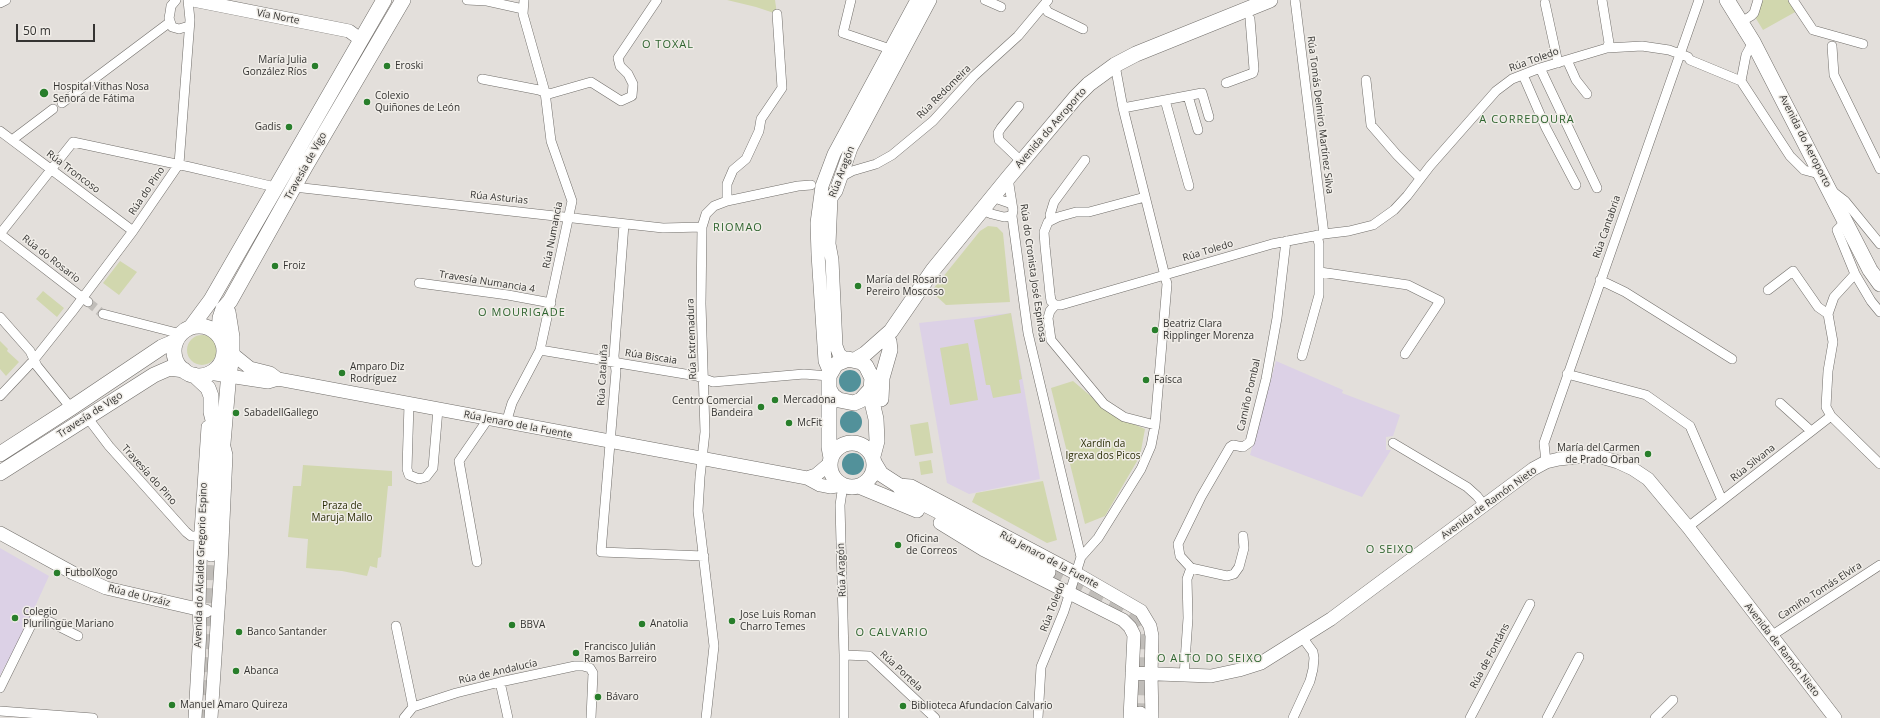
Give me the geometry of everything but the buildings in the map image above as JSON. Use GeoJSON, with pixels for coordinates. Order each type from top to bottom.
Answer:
{"type":"FeatureCollection","features":[{"type":"Feature","properties":{"kind":"main road","name":"Vía Norte"},"geometry":{"type":"LineString","coordinates":[[193,0],[349,31],[360,39]]}},
{"type":"Feature","properties":{"kind":"main road","name":"Travesía de Vigo"},"geometry":{"type":"LineString","coordinates":[[0,454],[183,334],[211,300],[360,39],[384,0]]}},
{"type":"Feature","properties":{"kind":"main road","name":"Travesía de Vigo"},"geometry":{"type":"LineString","coordinates":[[226,347],[220,318],[224,309],[403,0]]}},
{"type":"Feature","properties":{"kind":"main road","name":"Rúa Aragón"},"geometry":{"type":"LineString","coordinates":[[843,485],[834,478],[832,474],[829,448],[829,379],[825,361],[818,254],[817,185],[917,0]]}},
{"type":"Feature","properties":{"kind":"main road","name":"Rúa Aragón"},"geometry":{"type":"LineString","coordinates":[[871,383],[866,366],[838,354],[837,350],[834,333],[832,260],[829,244],[831,198],[836,191],[851,148],[930,0]]}},
{"type":"Feature","properties":{"kind":"main road","name":"Avenida do Aeroporto"},"geometry":{"type":"LineString","coordinates":[[871,383],[890,336],[933,270],[1076,97],[1100,75],[1115,65],[1156,44],[1252,9],[1270,0]]}},
{"type":"Feature","properties":{"kind":"main road","name":"Avenida do Aeroporto"},"geometry":{"type":"LineString","coordinates":[[1727,0],[1753,42],[1823,175],[1870,270],[1880,284]]}},
{"type":"Feature","properties":{"kind":"main road"},"geometry":{"type":"LineString","coordinates":[[817,185],[828,189],[831,198]]}},
{"type":"Feature","properties":{"kind":"main road"},"geometry":{"type":"LineString","coordinates":[[226,347],[220,375],[189,372],[175,357],[183,334],[202,326],[212,329],[226,347],[245,356],[255,375],[243,382],[226,400]]}},
{"type":"Feature","properties":{"kind":"main road","name":"Avenida do Aeroporto"},"geometry":{"type":"LineString","coordinates":[[850,360],[865,354],[890,336]]}},
{"type":"Feature","properties":{"kind":"main road"},"geometry":{"type":"LineString","coordinates":[[876,419],[880,412],[882,378],[889,355],[890,336]]}},
{"type":"Feature","properties":{"kind":"main road"},"geometry":{"type":"LineString","coordinates":[[850,360],[836,364],[829,379],[839,400],[854,403],[861,400],[871,383]]}},
{"type":"Feature","properties":{"kind":"main road","name":"Travesía de Vigo"},"geometry":{"type":"LineString","coordinates":[[0,473],[158,372],[170,368],[189,372]]}},
{"type":"Feature","properties":{"kind":"main road","name":"Avenida do Alcalde Gregorio Espino"},"geometry":{"type":"LineString","coordinates":[[189,372],[208,388],[211,396],[211,412],[205,449],[200,564],[200,630],[195,718]]}},
{"type":"Feature","properties":{"kind":"main road","name":"Avenida do Alcalde Gregorio Espino"},"geometry":{"type":"LineString","coordinates":[[219,449],[226,400],[220,375]]}},
{"type":"Feature","properties":{"kind":"main road","name":"Rúa Jenaro de la Fuente"},"geometry":{"type":"LineString","coordinates":[[220,375],[255,375],[268,382],[278,379],[807,478],[825,486],[843,485]]}},
{"type":"Feature","properties":{"kind":"main road"},"geometry":{"type":"LineString","coordinates":[[843,485],[859,486],[869,480],[874,470],[877,440],[876,419],[872,402],[871,383]]}},
{"type":"Feature","properties":{"kind":"main road","name":"Avenida do Alcalde Gregorio Espino"},"geometry":{"type":"LineString","coordinates":[[211,412],[214,424],[213,444],[226,455],[221,565],[211,718]]}},
{"type":"Feature","properties":{"kind":"main road"},"geometry":{"type":"LineString","coordinates":[[807,478],[816,475],[831,460],[839,447],[852,443],[864,446],[874,460]]}},
{"type":"Feature","properties":{"kind":"main road"},"geometry":{"type":"LineString","coordinates":[[211,554],[219,449]]}},
{"type":"Feature","properties":{"kind":"main road","name":"Avenida de Ramón Nieto"},"geometry":{"type":"LineString","coordinates":[[1132,673],[1211,676],[1239,670],[1266,660],[1331,619],[1533,469],[1546,462],[1572,456],[1586,456],[1601,457],[1633,469],[1648,479],[1688,527],[1835,718]]}},
{"type":"Feature","properties":{"kind":"main road","name":"Rúa Jenaro de la Fuente"},"geometry":{"type":"LineString","coordinates":[[874,460],[881,474],[898,485],[907,495],[975,530],[990,541]]}},
{"type":"Feature","properties":{"kind":"main road","name":"Rúa Jenaro de la Fuente"},"geometry":{"type":"LineString","coordinates":[[898,485],[911,486],[1125,600],[1141,611],[1146,618],[1152,636],[1151,674],[1141,717]]}},
{"type":"Feature","properties":{"kind":"main road","name":"Rúa Jenaro de la Fuente"},"geometry":{"type":"LineString","coordinates":[[859,486],[897,501],[940,523],[984,550],[1122,620],[1130,627],[1134,635],[1132,673],[1141,717]]}},
{"type":"Feature","properties":{"kind":"main road","name":"Rúa Jenaro de la Fuente"},"geometry":{"type":"LineString","coordinates":[[940,523],[990,541]]}},
{"type":"Feature","properties":{"kind":"main road","name":"Rúa de Urzáiz"},"geometry":{"type":"LineString","coordinates":[[0,533],[73,573],[106,588],[199,608]]}},
{"type":"Feature","properties":{"kind":"main road"},"geometry":{"type":"LineString","coordinates":[[990,541],[1048,572]]}},
{"type":"Feature","properties":{"kind":"main road"},"geometry":{"type":"LineString","coordinates":[[200,564],[201,570],[210,576],[216,574],[220,570],[221,565]]}},
{"type":"Feature","properties":{"kind":"main road"},"geometry":{"type":"LineString","coordinates":[[199,608],[204,598],[208,597],[213,598],[218,609]]}},
{"type":"Feature","properties":{"kind":"street"},"geometry":{"type":"LineString","coordinates":[[0,4],[6,0]]}},
{"type":"Feature","properties":{"kind":"street"},"geometry":{"type":"LineString","coordinates":[[176,0],[171,6],[170,22],[174,28],[189,26]]}},
{"type":"Feature","properties":{"kind":"street","name":"Rúa do Pino"},"geometry":{"type":"LineString","coordinates":[[0,396],[33,361],[85,300],[179,164],[189,26],[188,0]]}},
{"type":"Feature","properties":{"kind":"street"},"geometry":{"type":"LineString","coordinates":[[467,0],[524,5]]}},
{"type":"Feature","properties":{"kind":"street"},"geometry":{"type":"LineString","coordinates":[[482,79],[549,94],[591,82],[621,101],[632,96],[633,84],[628,74],[620,66],[618,58],[657,0]]}},
{"type":"Feature","properties":{"kind":"street"},"geometry":{"type":"LineString","coordinates":[[851,0],[843,33],[890,48]]}},
{"type":"Feature","properties":{"kind":"street"},"geometry":{"type":"LineString","coordinates":[[985,0],[1001,7]]}},
{"type":"Feature","properties":{"kind":"street","name":"Rúa Tomás Delmiro Martínez Silva"},"geometry":{"type":"LineString","coordinates":[[1294,0],[1321,234],[1319,295],[1302,356]]}},
{"type":"Feature","properties":{"kind":"street"},"geometry":{"type":"LineString","coordinates":[[1602,0],[1609,43],[1607,48]]}},
{"type":"Feature","properties":{"kind":"street","name":"Rúa Cantabria"},"geometry":{"type":"LineString","coordinates":[[1546,462],[1544,443],[1699,0]]}},
{"type":"Feature","properties":{"kind":"street"},"geometry":{"type":"LineString","coordinates":[[1741,22],[1754,13],[1758,0]]}},
{"type":"Feature","properties":{"kind":"street"},"geometry":{"type":"LineString","coordinates":[[1793,0],[1813,30],[1863,44]]}},
{"type":"Feature","properties":{"kind":"street"},"geometry":{"type":"LineString","coordinates":[[1046,3],[1048,12],[1083,29]]}},
{"type":"Feature","properties":{"kind":"street","name":"Rúa Redomeira"},"geometry":{"type":"LineString","coordinates":[[840,178],[852,171],[876,164],[892,155],[933,121],[974,76],[1018,36],[1046,3]]}},
{"type":"Feature","properties":{"kind":"street"},"geometry":{"type":"LineString","coordinates":[[1545,3],[1558,63]]}},
{"type":"Feature","properties":{"kind":"street","name":"Rúa Numancia"},"geometry":{"type":"LineString","coordinates":[[506,422],[512,403],[540,350],[570,217],[572,201],[551,141],[545,92],[524,5]]}},
{"type":"Feature","properties":{"kind":"street"},"geometry":{"type":"LineString","coordinates":[[1226,83],[1253,73],[1252,9]]}},
{"type":"Feature","properties":{"kind":"street"},"geometry":{"type":"LineString","coordinates":[[727,201],[727,184],[733,170],[746,160],[759,132],[761,120],[782,88],[777,14]]}},
{"type":"Feature","properties":{"kind":"street"},"geometry":{"type":"LineString","coordinates":[[62,103],[170,22]]}},
{"type":"Feature","properties":{"kind":"street"},"geometry":{"type":"LineString","coordinates":[[360,39],[362,46],[360,64],[362,72]]}},
{"type":"Feature","properties":{"kind":"street"},"geometry":{"type":"LineString","coordinates":[[1753,42],[1746,55],[1741,81],[1790,156],[1804,170],[1823,175]]}},
{"type":"Feature","properties":{"kind":"street","name":"Rúa Toledo"},"geometry":{"type":"LineString","coordinates":[[1038,718],[1041,667],[1077,574],[1081,557],[1098,538],[1141,469],[1151,446],[1155,425],[1167,296],[1165,276],[1272,244],[1321,234],[1349,231],[1380,221],[1394,210],[1407,196],[1420,178],[1496,91],[1506,82],[1540,68],[1607,48],[1642,46],[1662,49],[1679,54],[1741,81]]}},
{"type":"Feature","properties":{"kind":"street"},"geometry":{"type":"LineString","coordinates":[[1832,46],[1834,75],[1880,169]]}},
{"type":"Feature","properties":{"kind":"street"},"geometry":{"type":"LineString","coordinates":[[1567,60],[1576,80],[1587,94]]}},
{"type":"Feature","properties":{"kind":"street"},"geometry":{"type":"LineString","coordinates":[[1115,65],[1123,108],[1165,276],[1061,305],[1055,305],[1051,301],[1044,232],[1048,222],[1051,219],[1145,197]]}},
{"type":"Feature","properties":{"kind":"street"},"geometry":{"type":"LineString","coordinates":[[1540,68],[1597,188]]}},
{"type":"Feature","properties":{"kind":"street"},"geometry":{"type":"LineString","coordinates":[[1523,75],[1546,128],[1576,185]]}},
{"type":"Feature","properties":{"kind":"street"},"geometry":{"type":"LineString","coordinates":[[1366,80],[1371,124],[1397,155],[1420,178]]}},
{"type":"Feature","properties":{"kind":"street"},"geometry":{"type":"LineString","coordinates":[[1123,108],[1202,93],[1209,117]]}},
{"type":"Feature","properties":{"kind":"street"},"geometry":{"type":"LineString","coordinates":[[1188,96],[1198,130]]}},
{"type":"Feature","properties":{"kind":"street"},"geometry":{"type":"LineString","coordinates":[[1165,100],[1189,186]]}},
{"type":"Feature","properties":{"kind":"street"},"geometry":{"type":"LineString","coordinates":[[1019,106],[998,134],[999,140],[1022,162]]}},
{"type":"Feature","properties":{"kind":"street"},"geometry":{"type":"LineString","coordinates":[[12,140],[53,109]]}},
{"type":"Feature","properties":{"kind":"street","name":"Rúa Troncoso"},"geometry":{"type":"LineString","coordinates":[[0,131],[133,231]]}},
{"type":"Feature","properties":{"kind":"street"},"geometry":{"type":"LineString","coordinates":[[0,234],[73,142],[179,164],[275,187]]}},
{"type":"Feature","properties":{"kind":"street"},"geometry":{"type":"LineString","coordinates":[[1051,219],[1050,215],[1054,202],[1085,160]]}},
{"type":"Feature","properties":{"kind":"street","name":"Rúa do Cronista José Espinosa"},"geometry":{"type":"LineString","coordinates":[[1008,178],[1028,333],[1081,557]]}},
{"type":"Feature","properties":{"kind":"street","name":"Rúa Extremadura"},"geometry":{"type":"LineString","coordinates":[[706,718],[714,646],[698,511],[705,437],[702,227],[710,209],[727,201],[817,185]]}},
{"type":"Feature","properties":{"kind":"street","name":"Rúa Asturias"},"geometry":{"type":"LineString","coordinates":[[294,187],[663,228],[702,227]]}},
{"type":"Feature","properties":{"kind":"street"},"geometry":{"type":"LineString","coordinates":[[1831,191],[1845,200],[1880,244]]}},
{"type":"Feature","properties":{"kind":"street"},"geometry":{"type":"LineString","coordinates":[[992,197],[1012,204]]}},
{"type":"Feature","properties":{"kind":"street"},"geometry":{"type":"LineString","coordinates":[[982,210],[1004,217],[1012,216]]}},
{"type":"Feature","properties":{"kind":"street"},"geometry":{"type":"LineString","coordinates":[[1845,222],[1837,230],[1855,274],[1871,301],[1880,312]]}},
{"type":"Feature","properties":{"kind":"street","name":"Rúa Cataluña"},"geometry":{"type":"LineString","coordinates":[[624,224],[615,362],[616,371],[601,552],[704,556]]}},
{"type":"Feature","properties":{"kind":"street","name":"Rúa do Rosario"},"geometry":{"type":"LineString","coordinates":[[0,234],[85,300]]}},
{"type":"Feature","properties":{"kind":"street","name":"Camiño Pombal"},"geometry":{"type":"LineString","coordinates":[[1191,568],[1180,556],[1178,544],[1201,497],[1230,447],[1233,445],[1243,447],[1250,442],[1266,379],[1277,318],[1286,241]]}},
{"type":"Feature","properties":{"kind":"street"},"geometry":{"type":"LineString","coordinates":[[1768,290],[1793,271],[1818,307],[1828,314]]}},
{"type":"Feature","properties":{"kind":"street"},"geometry":{"type":"LineString","coordinates":[[1320,272],[1408,284],[1440,301],[1405,354]]}},
{"type":"Feature","properties":{"kind":"street"},"geometry":{"type":"LineString","coordinates":[[1855,274],[1834,297],[1830,304],[1828,314],[1833,342],[1828,371],[1826,407],[1831,416],[1880,464]]}},
{"type":"Feature","properties":{"kind":"street"},"geometry":{"type":"LineString","coordinates":[[1600,280],[1625,292],[1732,359]]}},
{"type":"Feature","properties":{"kind":"street","name":"Travesía Numancia 4"},"geometry":{"type":"LineString","coordinates":[[419,283],[508,295],[551,303]]}},
{"type":"Feature","properties":{"kind":"street"},"geometry":{"type":"LineString","coordinates":[[1055,305],[1050,311],[1048,318],[1051,340],[1099,398],[1104,404],[1124,417],[1155,425]]}},
{"type":"Feature","properties":{"kind":"street"},"geometry":{"type":"LineString","coordinates":[[103,314],[183,334]]}},
{"type":"Feature","properties":{"kind":"street"},"geometry":{"type":"LineString","coordinates":[[0,317],[30,351],[33,361],[71,408]]}},
{"type":"Feature","properties":{"kind":"street","name":"Rúa Biscaia"},"geometry":{"type":"LineString","coordinates":[[540,350],[697,376],[713,382],[813,374],[829,379]]}},
{"type":"Feature","properties":{"kind":"street"},"geometry":{"type":"LineString","coordinates":[[1567,374],[1646,395],[1690,426],[1722,500]]}},
{"type":"Feature","properties":{"kind":"street"},"geometry":{"type":"LineString","coordinates":[[1780,403],[1811,431]]}},
{"type":"Feature","properties":{"kind":"street"},"geometry":{"type":"LineString","coordinates":[[409,404],[407,469],[409,475],[419,479],[426,477],[433,468],[438,410]]}},
{"type":"Feature","properties":{"kind":"street","name":"Rúa Silvana"},"geometry":{"type":"LineString","coordinates":[[1688,527],[1831,416]]}},
{"type":"Feature","properties":{"kind":"street","name":"Travesía do Pino"},"geometry":{"type":"LineString","coordinates":[[87,417],[109,446],[186,532],[191,536],[197,536],[201,532]]}},
{"type":"Feature","properties":{"kind":"street"},"geometry":{"type":"LineString","coordinates":[[477,562],[459,461],[488,419]]}},
{"type":"Feature","properties":{"kind":"street"},"geometry":{"type":"LineString","coordinates":[[1392,444],[1467,487],[1484,505]]}},
{"type":"Feature","properties":{"kind":"street","name":"Rúa Aragón"},"geometry":{"type":"LineString","coordinates":[[843,485],[840,504],[844,718]]}},
{"type":"Feature","properties":{"kind":"street"},"geometry":{"type":"LineString","coordinates":[[1184,676],[1188,618],[1187,579],[1191,568],[1227,576],[1234,574],[1239,566],[1244,548],[1243,536]]}},
{"type":"Feature","properties":{"kind":"street","name":"Camiño Tomás Elvira"},"geometry":{"type":"LineString","coordinates":[[1771,636],[1880,565]]}},
{"type":"Feature","properties":{"kind":"street","name":"Rúa de Fontáns"},"geometry":{"type":"LineString","coordinates":[[1470,718],[1530,604]]}},
{"type":"Feature","properties":{"kind":"street"},"geometry":{"type":"LineString","coordinates":[[0,688],[36,615],[78,636]]}},
{"type":"Feature","properties":{"kind":"street"},"geometry":{"type":"LineString","coordinates":[[396,626],[413,707],[404,718]]}},
{"type":"Feature","properties":{"kind":"street"},"geometry":{"type":"LineString","coordinates":[[1293,718],[1310,681],[1313,669],[1313,652],[1302,637]]}},
{"type":"Feature","properties":{"kind":"street","name":"Rúa Portela"},"geometry":{"type":"LineString","coordinates":[[844,654],[869,656],[936,718]]}},
{"type":"Feature","properties":{"kind":"street"},"geometry":{"type":"LineString","coordinates":[[1547,718],[1579,658]]}},
{"type":"Feature","properties":{"kind":"street","name":"Rúa de Andalucía"},"geometry":{"type":"LineString","coordinates":[[413,707],[456,693],[575,666],[590,668],[593,678],[591,718]]}},
{"type":"Feature","properties":{"kind":"street"},"geometry":{"type":"LineString","coordinates":[[500,682],[508,718]]}},
{"type":"Feature","properties":{"kind":"street"},"geometry":{"type":"LineString","coordinates":[[1655,718],[1673,700]]}},
{"type":"Feature","properties":{"kind":"street"},"geometry":{"type":"LineString","coordinates":[[0,711],[93,718]]}},
{"type":"Feature","properties":{"kind":"shaded area"},"geometry":{"type":"Polygon","coordinates":[[[1011,313],[1040,479],[969,494],[947,483],[919,323],[1011,313]]]}},
{"type":"Feature","properties":{"kind":"shaded area"},"geometry":{"type":"Polygon","coordinates":[[[1276,361],[1343,390],[1342,393],[1400,415],[1393,436],[1386,437],[1386,450],[1391,450],[1362,497],[1250,455],[1276,361]]]}},
{"type":"Feature","properties":{"kind":"shaded area","name":"Colegio Plurilingüe Mariano"},"geometry":{"type":"Polygon","coordinates":[[[0,548],[49,576],[11,659],[6,664],[0,676],[0,548]]]}},
{"type":"Feature","properties":{"kind":"green space"},"geometry":{"type":"Polygon","coordinates":[[[727,0],[775,0],[777,14],[756,7],[727,0]]]}},
{"type":"Feature","properties":{"kind":"green space"},"geometry":{"type":"Polygon","coordinates":[[[1761,0],[1788,0],[1797,11],[1763,30],[1755,17],[1761,0]]]}},
{"type":"Feature","properties":{"kind":"green space"},"geometry":{"type":"Polygon","coordinates":[[[988,226],[997,227],[1003,233],[1010,302],[946,305],[934,294],[934,288],[980,231],[988,226]]]}},
{"type":"Feature","properties":{"kind":"green space"},"geometry":{"type":"Polygon","coordinates":[[[120,261],[137,272],[119,295],[103,283],[120,261]]]}},
{"type":"Feature","properties":{"kind":"green space"},"geometry":{"type":"Polygon","coordinates":[[[43,291],[64,308],[57,317],[36,299],[43,291]]]}},
{"type":"Feature","properties":{"kind":"green space"},"geometry":{"type":"Polygon","coordinates":[[[1011,313],[1022,379],[1019,380],[1021,393],[993,398],[990,385],[986,385],[974,320],[1011,313]]]}},
{"type":"Feature","properties":{"kind":"green space"},"geometry":{"type":"Polygon","coordinates":[[[202,335],[213,339],[217,350],[213,361],[202,365],[191,361],[187,350],[191,339],[202,335]]]}},
{"type":"Feature","properties":{"kind":"green space"},"geometry":{"type":"Polygon","coordinates":[[[0,341],[8,349],[7,351],[19,362],[6,376],[0,369],[0,341]]]}},
{"type":"Feature","properties":{"kind":"green space"},"geometry":{"type":"Polygon","coordinates":[[[968,343],[978,400],[950,405],[940,348],[968,343]]]}},
{"type":"Feature","properties":{"kind":"green space","name":"Xardín da Igrexa dos Picos"},"geometry":{"type":"Polygon","coordinates":[[[1073,381],[1113,415],[1145,429],[1140,456],[1105,516],[1085,524],[1051,388],[1073,381]]]}},
{"type":"Feature","properties":{"kind":"green space"},"geometry":{"type":"Polygon","coordinates":[[[928,422],[933,453],[915,456],[910,425],[928,422]]]}},
{"type":"Feature","properties":{"kind":"green space"},"geometry":{"type":"Polygon","coordinates":[[[931,460],[933,473],[921,475],[919,462],[931,460]]]}},
{"type":"Feature","properties":{"kind":"green space","name":"Praza de Maruja Mallo"},"geometry":{"type":"Polygon","coordinates":[[[303,465],[392,471],[392,486],[388,486],[381,557],[378,558],[377,568],[370,566],[367,576],[342,571],[306,568],[308,539],[288,537],[293,486],[301,486],[303,465]]]}},
{"type":"Feature","properties":{"kind":"green space"},"geometry":{"type":"Polygon","coordinates":[[[1043,481],[1057,540],[1047,543],[972,502],[976,493],[1043,481]]]}},
{"type":"Feature","properties":{"kind":"water"},"geometry":{"type":"Polygon","coordinates":[[[850,370],[858,373],[861,381],[858,389],[850,392],[842,389],[839,381],[842,373],[850,370]]]}},
{"type":"Feature","properties":{"kind":"water"},"geometry":{"type":"Polygon","coordinates":[[[851,411],[859,414],[862,422],[859,430],[851,433],[843,430],[840,422],[843,414],[851,411]]]}},
{"type":"Feature","properties":{"kind":"water"},"geometry":{"type":"Polygon","coordinates":[[[853,453],[861,456],[864,464],[861,472],[853,475],[845,472],[842,464],[845,456],[853,453]]]}},
{"type":"Feature","properties":{"kind":"tunnel"},"geometry":{"type":"LineString","coordinates":[[88,302],[103,314]]}},
{"type":"Feature","properties":{"kind":"tunnel"},"geometry":{"type":"LineString","coordinates":[[203,718],[211,554]]}},
{"type":"Feature","properties":{"kind":"tunnel"},"geometry":{"type":"LineString","coordinates":[[1048,572],[1122,610],[1134,619],[1140,631],[1142,648],[1140,714]]}},
{"type":"Feature","properties":{"kind":"place","name":"María Julia González Ríos"},"geometry":{"type":"Point","coordinates":[315,66]}},
{"type":"Feature","properties":{"kind":"place","name":"Eroski"},"geometry":{"type":"Point","coordinates":[387,66]}},
{"type":"Feature","properties":{"kind":"place","name":"Hospital Vithas Nosa Señora de Fátima"},"geometry":{"type":"Point","coordinates":[44,93]}},
{"type":"Feature","properties":{"kind":"place","name":"Colexio Quiñones de León"},"geometry":{"type":"Point","coordinates":[367,102]}},
{"type":"Feature","properties":{"kind":"place","name":"Gadis"},"geometry":{"type":"Point","coordinates":[289,127]}},
{"type":"Feature","properties":{"kind":"place","name":"Froiz"},"geometry":{"type":"Point","coordinates":[275,266]}},
{"type":"Feature","properties":{"kind":"place","name":"María del Rosario Pereiro Moscoso"},"geometry":{"type":"Point","coordinates":[858,286]}},
{"type":"Feature","properties":{"kind":"place","name":"Beatriz Clara Ripplinger Morenza"},"geometry":{"type":"Point","coordinates":[1155,330]}},
{"type":"Feature","properties":{"kind":"place","name":"Amparo Diz Rodríguez"},"geometry":{"type":"Point","coordinates":[342,373]}},
{"type":"Feature","properties":{"kind":"place","name":"Faísca"},"geometry":{"type":"Point","coordinates":[1146,380]}},
{"type":"Feature","properties":{"kind":"place","name":"Mercadona"},"geometry":{"type":"Point","coordinates":[775,400]}},
{"type":"Feature","properties":{"kind":"place","name":"Centro Comercial Bandeira"},"geometry":{"type":"Point","coordinates":[761,407]}},
{"type":"Feature","properties":{"kind":"place","name":"SabadellGallego"},"geometry":{"type":"Point","coordinates":[236,413]}},
{"type":"Feature","properties":{"kind":"place","name":"McFit"},"geometry":{"type":"Point","coordinates":[789,423]}},
{"type":"Feature","properties":{"kind":"place","name":"María del Carmen de Prado Orban"},"geometry":{"type":"Point","coordinates":[1648,454]}},
{"type":"Feature","properties":{"kind":"place","name":"Oficina de Correos"},"geometry":{"type":"Point","coordinates":[898,545]}},
{"type":"Feature","properties":{"kind":"place","name":"FutbolXogo"},"geometry":{"type":"Point","coordinates":[57,573]}},
{"type":"Feature","properties":{"kind":"place","name":"Colegio Plurilingüe Mariano"},"geometry":{"type":"Point","coordinates":[15,618]}},
{"type":"Feature","properties":{"kind":"place","name":"Jose Luis Roman Charro Temes"},"geometry":{"type":"Point","coordinates":[732,621]}},
{"type":"Feature","properties":{"kind":"place","name":"Anatolia"},"geometry":{"type":"Point","coordinates":[642,624]}},
{"type":"Feature","properties":{"kind":"place","name":"BBVA"},"geometry":{"type":"Point","coordinates":[512,625]}},
{"type":"Feature","properties":{"kind":"place","name":"Banco Santander"},"geometry":{"type":"Point","coordinates":[239,632]}},
{"type":"Feature","properties":{"kind":"place","name":"Francisco Julián Ramos Barreiro"},"geometry":{"type":"Point","coordinates":[576,653]}},
{"type":"Feature","properties":{"kind":"place","name":"Abanca"},"geometry":{"type":"Point","coordinates":[236,671]}},
{"type":"Feature","properties":{"kind":"place","name":"Bávaro"},"geometry":{"type":"Point","coordinates":[598,697]}},
{"type":"Feature","properties":{"kind":"place","name":"Manuel Amaro Quireza"},"geometry":{"type":"Point","coordinates":[172,705]}},
{"type":"Feature","properties":{"kind":"place","name":"Biblioteca Afundacíon Calvario"},"geometry":{"type":"Point","coordinates":[903,706]}},
{"type":"Feature","properties":{"kind":"district","name":"O TOXAL"},"geometry":{"type":"Point","coordinates":[668,45]}},
{"type":"Feature","properties":{"kind":"district","name":"A CORREDOURA"},"geometry":{"type":"Point","coordinates":[1527,120]}},
{"type":"Feature","properties":{"kind":"district","name":"RIOMAO"},"geometry":{"type":"Point","coordinates":[738,228]}},
{"type":"Feature","properties":{"kind":"district","name":"O MOURIGADE"},"geometry":{"type":"Point","coordinates":[522,313]}},
{"type":"Feature","properties":{"kind":"district","name":"O SEIXO"},"geometry":{"type":"Point","coordinates":[1390,550]}},
{"type":"Feature","properties":{"kind":"district","name":"O CALVARIO"},"geometry":{"type":"Point","coordinates":[892,633]}},
{"type":"Feature","properties":{"kind":"district","name":"O ALTO DO SEIXO"},"geometry":{"type":"Point","coordinates":[1210,659]}}]}
